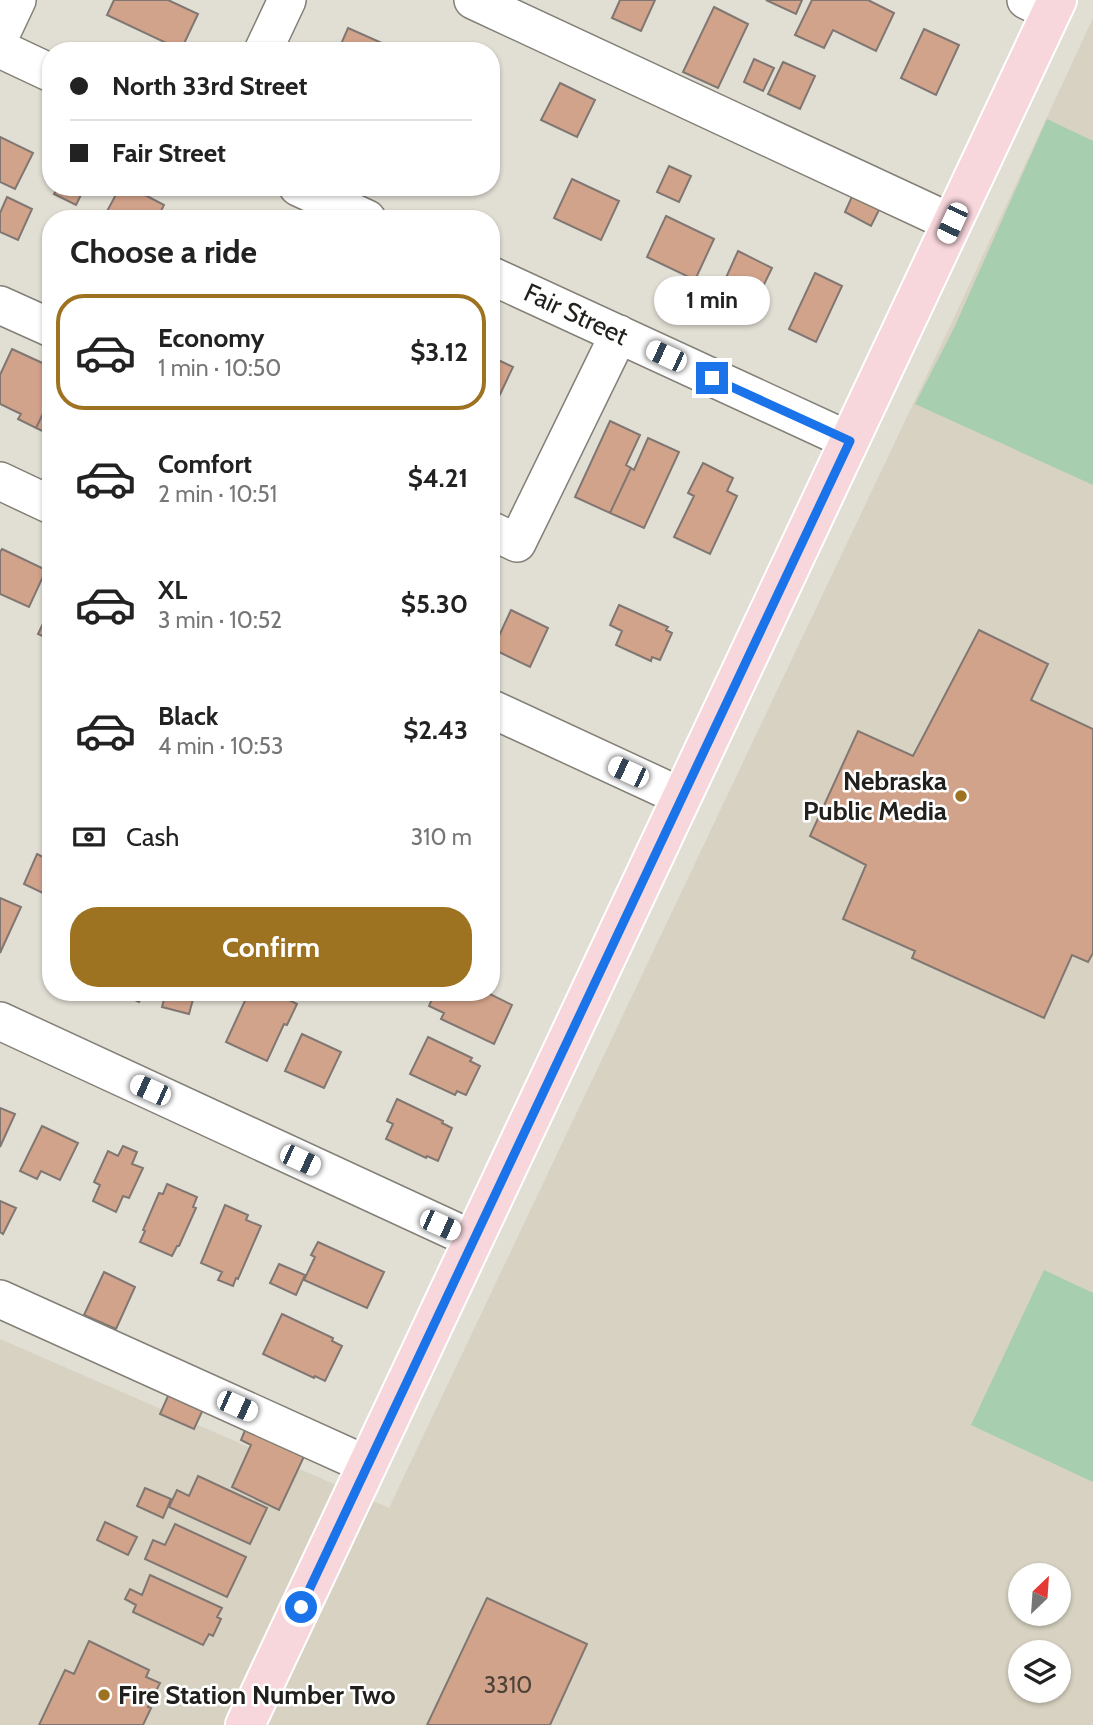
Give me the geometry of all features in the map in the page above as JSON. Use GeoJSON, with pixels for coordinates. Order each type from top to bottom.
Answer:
{"type":"FeatureCollection","features":[{"type":"Feature","properties":{"kind":"main road"},"geometry":{"type":"LineString","coordinates":[[245,1725],[952,223],[1045,4]]}},
{"type":"Feature","properties":{"kind":"street"},"geometry":{"type":"LineString","coordinates":[[0,36],[17,0]]}},
{"type":"Feature","properties":{"kind":"street"},"geometry":{"type":"LineString","coordinates":[[267,42],[287,0]]}},
{"type":"Feature","properties":{"kind":"street"},"geometry":{"type":"LineString","coordinates":[[474,0],[952,223]]}},
{"type":"Feature","properties":{"kind":"street"},"geometry":{"type":"LineString","coordinates":[[0,49],[42,69]]}},
{"type":"Feature","properties":{"kind":"street"},"geometry":{"type":"LineString","coordinates":[[317,196],[348,210]]}},
{"type":"Feature","properties":{"kind":"street","name":"Fair Street"},"geometry":{"type":"LineString","coordinates":[[500,280],[850,441]]}},
{"type":"Feature","properties":{"kind":"street"},"geometry":{"type":"LineString","coordinates":[[0,305],[42,324]]}},
{"type":"Feature","properties":{"kind":"street"},"geometry":{"type":"LineString","coordinates":[[500,535],[517,543],[619,334]]}},
{"type":"Feature","properties":{"kind":"street"},"geometry":{"type":"LineString","coordinates":[[0,481],[42,501]]}},
{"type":"Feature","properties":{"kind":"street"},"geometry":{"type":"LineString","coordinates":[[500,713],[682,797]]}},
{"type":"Feature","properties":{"kind":"street"},"geometry":{"type":"LineString","coordinates":[[0,1021],[474,1240]]}},
{"type":"Feature","properties":{"kind":"street"},"geometry":{"type":"LineString","coordinates":[[0,1299],[367,1465]]}},
{"type":"Feature","properties":{"kind":"shaded area"},"geometry":{"type":"Polygon","coordinates":[[[1093,18],[1093,1725],[0,1725],[0,1339],[389,1508],[952,322],[1093,18]]]}},
{"type":"Feature","properties":{"kind":"green space"},"geometry":{"type":"Polygon","coordinates":[[[1047,119],[1093,141],[1093,485],[915,404],[955,326],[1047,119]]]}},
{"type":"Feature","properties":{"kind":"green space"},"geometry":{"type":"Polygon","coordinates":[[[1044,1270],[1093,1293],[1093,1482],[971,1425],[1044,1270]]]}},
{"type":"Feature","properties":{"kind":"building"},"geometry":{"type":"Polygon","coordinates":[[[114,0],[168,0],[198,14],[185,42],[164,42],[107,15],[114,0]]]}},
{"type":"Feature","properties":{"kind":"building"},"geometry":{"type":"Polygon","coordinates":[[[620,0],[655,0],[641,31],[612,18],[620,0]]]}},
{"type":"Feature","properties":{"kind":"building"},"geometry":{"type":"Polygon","coordinates":[[[766,0],[802,0],[796,14],[766,0]]]}},
{"type":"Feature","properties":{"kind":"building"},"geometry":{"type":"Polygon","coordinates":[[[812,0],[868,0],[894,13],[876,51],[833,30],[824,48],[795,35],[812,0]]]}},
{"type":"Feature","properties":{"kind":"building"},"geometry":{"type":"Polygon","coordinates":[[[714,7],[748,24],[718,88],[683,72],[714,7]]]}},
{"type":"Feature","properties":{"kind":"building"},"geometry":{"type":"Polygon","coordinates":[[[348,28],[380,42],[342,42],[348,28]]]}},
{"type":"Feature","properties":{"kind":"building"},"geometry":{"type":"Polygon","coordinates":[[[924,29],[959,45],[936,95],[901,78],[924,29]]]}},
{"type":"Feature","properties":{"kind":"building"},"geometry":{"type":"Polygon","coordinates":[[[754,59],[774,68],[763,91],[744,82],[754,59]]]}},
{"type":"Feature","properties":{"kind":"building"},"geometry":{"type":"Polygon","coordinates":[[[783,62],[815,76],[800,109],[768,94],[783,62]]]}},
{"type":"Feature","properties":{"kind":"building"},"geometry":{"type":"Polygon","coordinates":[[[560,83],[595,100],[577,137],[541,120],[560,83]]]}},
{"type":"Feature","properties":{"kind":"building"},"geometry":{"type":"Polygon","coordinates":[[[0,137],[33,153],[15,189],[0,182],[0,137]]]}},
{"type":"Feature","properties":{"kind":"building"},"geometry":{"type":"Polygon","coordinates":[[[669,166],[691,176],[679,202],[657,192],[669,166]]]}},
{"type":"Feature","properties":{"kind":"building"},"geometry":{"type":"Polygon","coordinates":[[[572,179],[619,201],[601,240],[554,218],[572,179]]]}},
{"type":"Feature","properties":{"kind":"building"},"geometry":{"type":"Polygon","coordinates":[[[854,192],[881,206],[871,226],[845,212],[854,192]]]}},
{"type":"Feature","properties":{"kind":"building"},"geometry":{"type":"Polygon","coordinates":[[[58,196],[80,196],[76,205],[58,196]]]}},
{"type":"Feature","properties":{"kind":"building"},"geometry":{"type":"Polygon","coordinates":[[[115,196],[147,196],[164,205],[162,210],[108,210],[115,196]]]}},
{"type":"Feature","properties":{"kind":"building"},"geometry":{"type":"Polygon","coordinates":[[[7,197],[32,209],[18,240],[0,232],[0,213],[7,197]]]}},
{"type":"Feature","properties":{"kind":"building"},"geometry":{"type":"Polygon","coordinates":[[[666,216],[714,239],[695,280],[647,257],[666,216]]]}},
{"type":"Feature","properties":{"kind":"building"},"geometry":{"type":"Polygon","coordinates":[[[738,251],[772,268],[753,307],[720,291],[738,251]]]}},
{"type":"Feature","properties":{"kind":"building"},"geometry":{"type":"Polygon","coordinates":[[[815,273],[842,286],[816,342],[789,329],[815,273]]]}},
{"type":"Feature","properties":{"kind":"building"},"geometry":{"type":"Polygon","coordinates":[[[12,349],[42,363],[42,416],[36,428],[18,419],[21,414],[0,404],[0,375],[12,349]]]}},
{"type":"Feature","properties":{"kind":"building"},"geometry":{"type":"Polygon","coordinates":[[[500,361],[513,367],[500,394],[500,361]]]}},
{"type":"Feature","properties":{"kind":"building"},"geometry":{"type":"Polygon","coordinates":[[[42,416],[42,431],[36,428],[42,416]]]}},
{"type":"Feature","properties":{"kind":"building"},"geometry":{"type":"Polygon","coordinates":[[[610,421],[640,435],[626,465],[631,468],[610,513],[575,497],[610,421]]]}},
{"type":"Feature","properties":{"kind":"building"},"geometry":{"type":"Polygon","coordinates":[[[648,438],[679,452],[644,528],[610,513],[648,438]]]}},
{"type":"Feature","properties":{"kind":"building"},"geometry":{"type":"Polygon","coordinates":[[[703,463],[733,478],[727,491],[737,496],[710,554],[674,537],[694,496],[688,493],[703,463]]]}},
{"type":"Feature","properties":{"kind":"building"},"geometry":{"type":"Polygon","coordinates":[[[2,549],[42,568],[42,579],[29,607],[0,594],[2,549]]]}},
{"type":"Feature","properties":{"kind":"building"},"geometry":{"type":"Polygon","coordinates":[[[619,605],[668,627],[666,630],[672,633],[660,660],[652,657],[651,661],[616,645],[622,631],[610,625],[619,605]]]}},
{"type":"Feature","properties":{"kind":"building"},"geometry":{"type":"Polygon","coordinates":[[[511,610],[548,628],[530,667],[500,652],[500,634],[511,610]]]}},
{"type":"Feature","properties":{"kind":"building","name":"Nebraska Public Media"},"geometry":{"type":"Polygon","coordinates":[[[979,630],[1048,664],[1031,700],[1093,729],[1093,953],[1088,962],[1072,955],[1044,1018],[912,958],[915,951],[843,919],[866,865],[810,836],[858,731],[913,756],[979,630]]]}},
{"type":"Feature","properties":{"kind":"building"},"geometry":{"type":"Polygon","coordinates":[[[37,854],[42,856],[42,893],[24,884],[37,854]]]}},
{"type":"Feature","properties":{"kind":"building"},"geometry":{"type":"Polygon","coordinates":[[[0,898],[21,907],[0,953],[0,898]]]}},
{"type":"Feature","properties":{"kind":"building"},"geometry":{"type":"Polygon","coordinates":[[[500,999],[512,1005],[494,1044],[441,1019],[444,1013],[429,1006],[431,1001],[500,999]]]}},
{"type":"Feature","properties":{"kind":"building"},"geometry":{"type":"Polygon","coordinates":[[[164,1001],[193,1001],[189,1014],[162,1007],[164,1001]]]}},
{"type":"Feature","properties":{"kind":"building"},"geometry":{"type":"Polygon","coordinates":[[[245,1001],[291,1001],[297,1004],[287,1025],[284,1024],[267,1061],[226,1042],[245,1001]]]}},
{"type":"Feature","properties":{"kind":"building"},"geometry":{"type":"Polygon","coordinates":[[[302,1034],[341,1052],[324,1088],[285,1071],[302,1034]]]}},
{"type":"Feature","properties":{"kind":"building"},"geometry":{"type":"Polygon","coordinates":[[[428,1037],[472,1058],[470,1061],[480,1066],[466,1095],[457,1091],[455,1095],[410,1074],[428,1037]]]}},
{"type":"Feature","properties":{"kind":"building"},"geometry":{"type":"Polygon","coordinates":[[[397,1099],[452,1128],[438,1161],[386,1139],[393,1124],[387,1121],[397,1099]]]}},
{"type":"Feature","properties":{"kind":"building"},"geometry":{"type":"Polygon","coordinates":[[[0,1108],[15,1114],[0,1147],[0,1108]]]}},
{"type":"Feature","properties":{"kind":"building"},"geometry":{"type":"Polygon","coordinates":[[[42,1126],[78,1143],[60,1180],[41,1171],[37,1179],[20,1171],[42,1126]]]}},
{"type":"Feature","properties":{"kind":"building"},"geometry":{"type":"Polygon","coordinates":[[[123,1146],[137,1152],[132,1164],[143,1168],[129,1198],[123,1196],[116,1212],[93,1201],[100,1185],[94,1182],[108,1151],[118,1156],[123,1146]]]}},
{"type":"Feature","properties":{"kind":"building"},"geometry":{"type":"Polygon","coordinates":[[[167,1184],[197,1197],[193,1207],[196,1208],[172,1256],[140,1242],[159,1193],[163,1194],[167,1184]]]}},
{"type":"Feature","properties":{"kind":"building"},"geometry":{"type":"Polygon","coordinates":[[[0,1201],[16,1208],[3,1234],[0,1232],[0,1201]]]}},
{"type":"Feature","properties":{"kind":"building"},"geometry":{"type":"Polygon","coordinates":[[[225,1205],[248,1215],[246,1220],[261,1226],[233,1286],[218,1280],[222,1272],[201,1263],[225,1205]]]}},
{"type":"Feature","properties":{"kind":"building"},"geometry":{"type":"Polygon","coordinates":[[[318,1242],[384,1272],[367,1308],[304,1280],[315,1257],[311,1255],[318,1242]]]}},
{"type":"Feature","properties":{"kind":"building"},"geometry":{"type":"Polygon","coordinates":[[[279,1264],[305,1275],[296,1295],[270,1283],[279,1264]]]}},
{"type":"Feature","properties":{"kind":"building"},"geometry":{"type":"Polygon","coordinates":[[[104,1272],[135,1287],[116,1329],[84,1315],[104,1272]]]}},
{"type":"Feature","properties":{"kind":"building"},"geometry":{"type":"Polygon","coordinates":[[[282,1314],[333,1338],[332,1341],[342,1346],[325,1381],[263,1354],[282,1314]]]}},
{"type":"Feature","properties":{"kind":"building"},"geometry":{"type":"Polygon","coordinates":[[[172,1387],[206,1403],[194,1429],[160,1414],[172,1387]]]}},
{"type":"Feature","properties":{"kind":"building"},"geometry":{"type":"Polygon","coordinates":[[[248,1423],[307,1450],[279,1510],[232,1487],[251,1445],[241,1440],[248,1423]]]}},
{"type":"Feature","properties":{"kind":"building"},"geometry":{"type":"Polygon","coordinates":[[[198,1476],[267,1508],[250,1544],[169,1507],[177,1490],[189,1496],[198,1476]]]}},
{"type":"Feature","properties":{"kind":"building"},"geometry":{"type":"Polygon","coordinates":[[[145,1488],[171,1499],[163,1518],[137,1506],[145,1488]]]}},
{"type":"Feature","properties":{"kind":"building"},"geometry":{"type":"Polygon","coordinates":[[[105,1522],[137,1537],[128,1555],[97,1540],[105,1522]]]}},
{"type":"Feature","properties":{"kind":"building"},"geometry":{"type":"Polygon","coordinates":[[[175,1524],[246,1557],[227,1597],[145,1559],[153,1540],[165,1545],[175,1524]]]}},
{"type":"Feature","properties":{"kind":"building"},"geometry":{"type":"Polygon","coordinates":[[[150,1575],[222,1608],[217,1617],[221,1619],[213,1636],[209,1634],[203,1645],[133,1612],[136,1605],[125,1599],[130,1589],[142,1595],[150,1575]]]}},
{"type":"Feature","properties":{"kind":"building"},"geometry":{"type":"Polygon","coordinates":[[[487,1598],[587,1644],[550,1725],[427,1725],[487,1598]]]}},
{"type":"Feature","properties":{"kind":"building","name":"Fire Station Number Two"},"geometry":{"type":"Polygon","coordinates":[[[89,1641],[149,1670],[146,1677],[160,1683],[148,1707],[151,1708],[143,1725],[39,1725],[65,1670],[74,1674],[89,1641]]]}},
{"type":"Feature","properties":{"kind":"place","name":"Nebraska Public Media"},"geometry":{"type":"Point","coordinates":[961,796]}},
{"type":"Feature","properties":{"kind":"place","name":"Fire Station Number Two"},"geometry":{"type":"Point","coordinates":[104,1695]}},
{"type":"Feature","properties":{"kind":"route"},"geometry":{"type":"LineString","coordinates":[[301,1607],[850,441],[712,378]]}}]}
